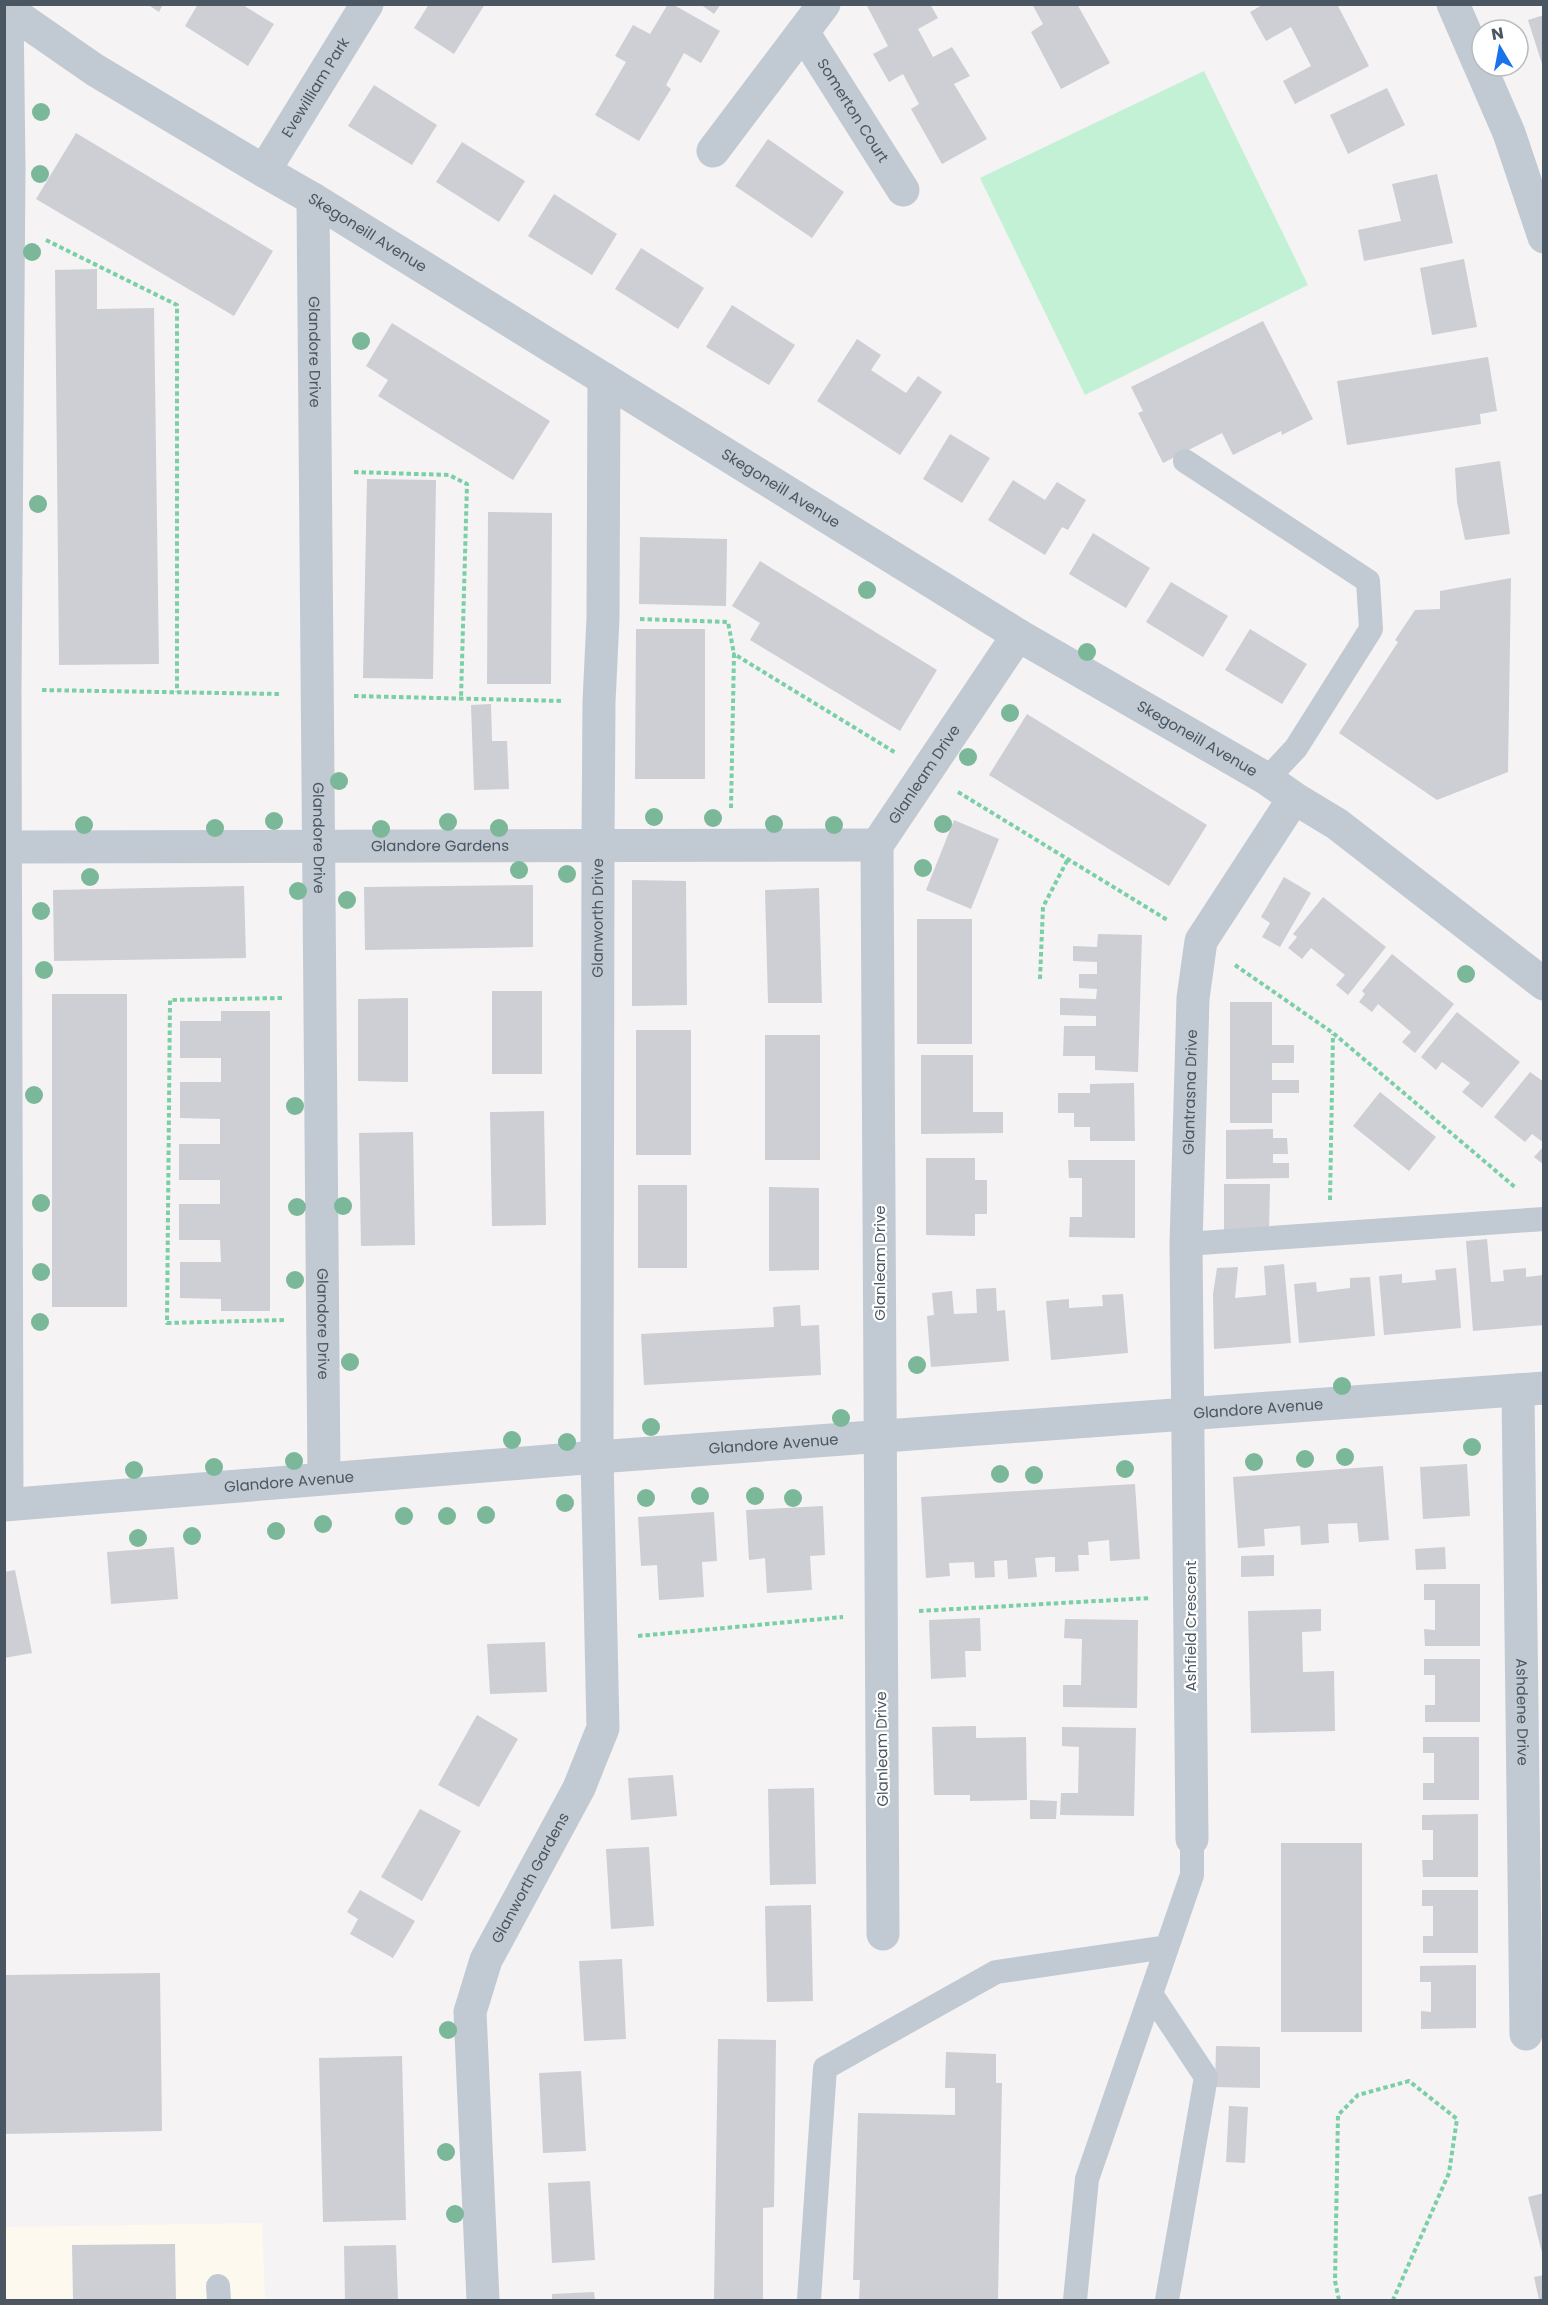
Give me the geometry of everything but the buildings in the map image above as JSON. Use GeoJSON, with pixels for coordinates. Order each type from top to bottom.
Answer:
{"type":"FeatureCollection","features":[{"type":"Feature","properties":{"kind":"street","name":"Evewilliam Park"},"geometry":{"type":"LineString","coordinates":[[264,171],[368,4]]}},
{"type":"Feature","properties":{"kind":"street"},"geometry":{"type":"LineString","coordinates":[[713,151],[824,4]]}},
{"type":"Feature","properties":{"kind":"street"},"geometry":{"type":"LineString","coordinates":[[1453,4],[1509,133],[1542,228]]}},
{"type":"Feature","properties":{"kind":"street","name":"Skegoneill Avenue"},"geometry":{"type":"LineString","coordinates":[[6,8],[95,70],[313,199],[1018,635],[1267,779],[1337,824],[1544,984]]}},
{"type":"Feature","properties":{"kind":"street"},"geometry":{"type":"LineString","coordinates":[[6,8],[9,236],[5,847],[6,1505]]}},
{"type":"Feature","properties":{"kind":"street","name":"Somerton Court"},"geometry":{"type":"LineString","coordinates":[[803,32],[903,190]]}},
{"type":"Feature","properties":{"kind":"street","name":"Glandore Drive"},"geometry":{"type":"LineString","coordinates":[[313,199],[324,1478]]}},
{"type":"Feature","properties":{"kind":"street","name":"Glanworth Drive"},"geometry":{"type":"LineString","coordinates":[[597,1457],[598,846],[599,702],[603,618],[604,379]]}},
{"type":"Feature","properties":{"kind":"street","name":"Glanleam Drive"},"geometry":{"type":"LineString","coordinates":[[884,1934],[880,1614],[882,1436],[877,845],[1018,635]]}},
{"type":"Feature","properties":{"kind":"street","name":"Glantrasna Drive"},"geometry":{"type":"LineString","coordinates":[[1188,1414],[1186,1244],[1193,998],[1201,941],[1294,798]]}},
{"type":"Feature","properties":{"kind":"street","name":"Glandore Gardens"},"geometry":{"type":"LineString","coordinates":[[5,847],[877,845]]}},
{"type":"Feature","properties":{"kind":"street","name":"Glandore Avenue"},"geometry":{"type":"LineString","coordinates":[[6,1505],[597,1457],[1531,1389]]}},
{"type":"Feature","properties":{"kind":"street","name":"Ashdene Drive"},"geometry":{"type":"LineString","coordinates":[[1526,2034],[1531,1389]]}},
{"type":"Feature","properties":{"kind":"street","name":"Ashfield Crescent"},"geometry":{"type":"LineString","coordinates":[[1188,1414],[1192,1839]]}},
{"type":"Feature","properties":{"kind":"street","name":"Glanworth Gardens"},"geometry":{"type":"LineString","coordinates":[[483,2301],[470,2012],[486,1960],[579,1788],[603,1728],[597,1457]]}},
{"type":"Feature","properties":{"kind":"lane"},"geometry":{"type":"LineString","coordinates":[[1185,461],[1368,581],[1371,628],[1296,748],[1267,779]]}},
{"type":"Feature","properties":{"kind":"lane"},"geometry":{"type":"LineString","coordinates":[[1186,1244],[1544,1220]]}},
{"type":"Feature","properties":{"kind":"lane"},"geometry":{"type":"LineString","coordinates":[[1075,2301],[1087,2179],[1192,1875],[1192,1839]]}},
{"type":"Feature","properties":{"kind":"lane"},"geometry":{"type":"LineString","coordinates":[[809,2301],[825,2068],[996,1972],[1167,1947]]}},
{"type":"Feature","properties":{"kind":"lane"},"geometry":{"type":"LineString","coordinates":[[1151,1994],[1206,2077],[1167,2301]]}},
{"type":"Feature","properties":{"kind":"path"},"geometry":{"type":"LineString","coordinates":[[9,236],[38,237],[177,304],[177,692]]}},
{"type":"Feature","properties":{"kind":"path"},"geometry":{"type":"LineString","coordinates":[[314,471],[449,475],[467,484],[461,698]]}},
{"type":"Feature","properties":{"kind":"path"},"geometry":{"type":"LineString","coordinates":[[603,618],[728,622],[734,654],[731,845]]}},
{"type":"Feature","properties":{"kind":"path"},"geometry":{"type":"LineString","coordinates":[[734,654],[1201,941],[1333,1033],[1525,1196]]}},
{"type":"Feature","properties":{"kind":"path"},"geometry":{"type":"LineString","coordinates":[[1040,979],[1042,907],[1068,859]]}},
{"type":"Feature","properties":{"kind":"path"},"geometry":{"type":"LineString","coordinates":[[319,997],[170,1000],[167,1323],[322,1320]]}},
{"type":"Feature","properties":{"kind":"path"},"geometry":{"type":"LineString","coordinates":[[1329,1235],[1333,1033]]}},
{"type":"Feature","properties":{"kind":"path"},"geometry":{"type":"LineString","coordinates":[[1339,2301],[1335,2280],[1338,2115],[1358,2095],[1409,2081],[1457,2119],[1449,2173],[1393,2301]]}},
{"type":"Feature","properties":{"kind":"shaded area"},"geometry":{"type":"Polygon","coordinates":[[[262,2223],[265,2300],[5,2300],[4,2227],[262,2223]]]}},
{"type":"Feature","properties":{"kind":"green space"},"geometry":{"type":"Polygon","coordinates":[[[1204,71],[1308,285],[1085,395],[980,178],[1204,71]]]}}]}
